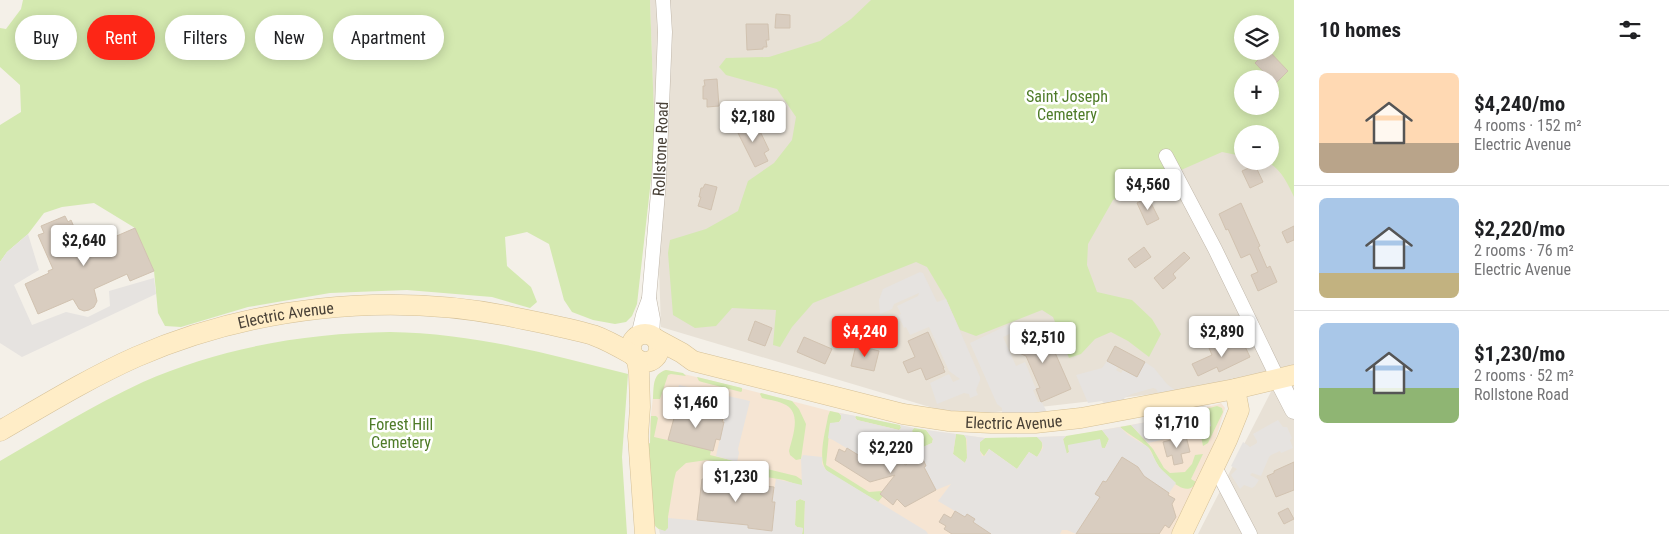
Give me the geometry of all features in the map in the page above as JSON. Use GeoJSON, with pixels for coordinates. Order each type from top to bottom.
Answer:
{"type":"FeatureCollection","features":[{"type":"Feature","properties":{"kind":"main road","name":"Electric Avenue"},"geometry":{"type":"LineString","coordinates":[[0,432],[100,374],[153,350],[218,328],[279,315],[358,306],[429,306],[493,313],[539,322],[645,348],[676,363],[693,361],[904,414],[949,421],[1035,423],[1081,418],[1235,389],[1286,377]]}},
{"type":"Feature","properties":{"kind":"main road","name":"Rollstone Road"},"geometry":{"type":"LineString","coordinates":[[645,348],[639,373],[640,408],[638,436],[645,534]]}},
{"type":"Feature","properties":{"kind":"main road"},"geometry":{"type":"LineString","coordinates":[[1182,534],[1215,467],[1239,410],[1235,389]]}},
{"type":"Feature","properties":{"kind":"street","name":"Rollstone Road"},"geometry":{"type":"LineString","coordinates":[[645,348],[653,319],[649,298],[658,181],[665,32],[663,0]]}},
{"type":"Feature","properties":{"kind":"street"},"geometry":{"type":"LineString","coordinates":[[1166,156],[1286,377],[1294,410]]}},
{"type":"Feature","properties":{"kind":"street"},"geometry":{"type":"LineString","coordinates":[[1215,467],[1250,534]]}},
{"type":"Feature","properties":{"kind":"shaded area"},"geometry":{"type":"Polygon","coordinates":[[[650,0],[1294,0],[1294,534],[1198,534],[1277,380],[960,416],[661,327],[650,0]]]}},
{"type":"Feature","properties":{"kind":"shaded area"},"geometry":{"type":"Polygon","coordinates":[[[28,234],[39,270],[14,285],[32,325],[66,312],[88,317],[110,306],[109,291],[154,278],[156,294],[22,357],[0,343],[0,262],[7,252],[28,234]]]}},
{"type":"Feature","properties":{"kind":"shaded area"},"geometry":{"type":"Polygon","coordinates":[[[920,272],[923,273],[937,302],[946,299],[980,377],[976,390],[978,395],[970,398],[969,394],[964,393],[937,404],[930,383],[949,374],[953,382],[960,379],[949,371],[929,327],[910,335],[906,327],[904,328],[898,315],[901,314],[897,306],[918,296],[919,293],[894,304],[892,309],[880,314],[879,300],[883,289],[920,272]]]}},
{"type":"Feature","properties":{"kind":"shaded area"},"geometry":{"type":"Polygon","coordinates":[[[1012,323],[1016,331],[1003,337],[1016,366],[1025,362],[1036,389],[1033,390],[1038,402],[1041,401],[1047,412],[1002,413],[1002,408],[997,404],[970,343],[1012,323]]]}},
{"type":"Feature","properties":{"kind":"shaded area"},"geometry":{"type":"Polygon","coordinates":[[[1107,361],[1118,367],[1116,370],[1121,373],[1123,370],[1137,377],[1145,362],[1154,368],[1167,384],[1176,391],[1159,394],[1153,388],[1132,394],[1124,398],[1125,400],[1105,404],[1102,401],[1088,403],[1076,375],[1102,368],[1107,361]]]}},
{"type":"Feature","properties":{"kind":"shaded area"},"geometry":{"type":"Polygon","coordinates":[[[666,370],[830,411],[918,429],[992,439],[1069,436],[1147,422],[1221,403],[1225,408],[1214,444],[1171,534],[660,534],[659,529],[655,526],[648,444],[650,443],[650,423],[655,380],[658,374],[666,370]]]}},
{"type":"Feature","properties":{"kind":"shaded area"},"geometry":{"type":"Polygon","coordinates":[[[679,385],[750,401],[738,449],[737,462],[716,456],[725,417],[675,404],[679,385]]]}},
{"type":"Feature","properties":{"kind":"shaded area"},"geometry":{"type":"Polygon","coordinates":[[[1198,408],[1200,414],[1209,413],[1211,426],[1196,430],[1196,432],[1148,443],[1131,425],[1177,416],[1178,413],[1198,408]]]}},
{"type":"Feature","properties":{"kind":"shaded area"},"geometry":{"type":"Polygon","coordinates":[[[839,413],[856,416],[857,420],[899,430],[901,428],[900,425],[914,428],[913,434],[922,437],[920,447],[909,447],[911,460],[906,466],[876,447],[880,441],[877,438],[873,441],[863,458],[828,438],[830,423],[841,420],[839,413]]]}},
{"type":"Feature","properties":{"kind":"shaded area"},"geometry":{"type":"Polygon","coordinates":[[[1278,420],[1283,427],[1287,427],[1292,438],[1290,440],[1293,448],[1271,455],[1261,476],[1252,473],[1250,475],[1259,480],[1255,486],[1252,488],[1244,485],[1240,489],[1231,475],[1237,469],[1231,466],[1243,442],[1250,447],[1257,443],[1253,434],[1278,420]]]}},
{"type":"Feature","properties":{"kind":"shaded area"},"geometry":{"type":"Polygon","coordinates":[[[1120,427],[1128,435],[1148,447],[1159,467],[1176,483],[1169,493],[1144,477],[1138,467],[1122,457],[1106,482],[1103,481],[1095,493],[1100,497],[1076,534],[1062,530],[1060,534],[980,534],[965,517],[938,501],[951,484],[936,490],[924,467],[926,466],[918,449],[932,443],[933,439],[926,430],[956,434],[953,454],[965,463],[967,458],[967,440],[964,435],[985,438],[980,442],[982,456],[985,456],[989,449],[1017,469],[1029,452],[1037,457],[1043,448],[1042,442],[1037,437],[1066,436],[1063,439],[1067,454],[1069,452],[1068,445],[1100,439],[1102,448],[1105,448],[1109,439],[1102,430],[1120,427]]]}},
{"type":"Feature","properties":{"kind":"shaded area"},"geometry":{"type":"Polygon","coordinates":[[[803,455],[822,457],[822,464],[826,470],[928,534],[804,534],[805,501],[800,499],[796,501],[795,525],[803,528],[802,534],[660,534],[659,529],[665,531],[668,528],[668,518],[748,525],[772,530],[775,502],[772,502],[776,479],[802,485],[801,459],[803,455]]]}},
{"type":"Feature","properties":{"kind":"green space"},"geometry":{"type":"Polygon","coordinates":[[[23,0],[650,0],[655,144],[637,304],[632,316],[626,322],[615,324],[593,320],[572,312],[564,300],[549,244],[527,232],[505,237],[507,266],[531,287],[537,302],[530,308],[492,297],[407,290],[330,293],[248,307],[181,327],[165,326],[158,313],[154,271],[135,228],[94,203],[62,207],[44,213],[28,234],[7,252],[0,262],[0,125],[21,112],[20,85],[0,67],[0,28],[6,29],[15,17],[15,60],[77,60],[77,15],[16,15],[21,9],[23,0]]]}},
{"type":"Feature","properties":{"kind":"green space","name":"Saint Joseph Cemetery"},"geometry":{"type":"Polygon","coordinates":[[[871,0],[1294,0],[1294,197],[1278,170],[1279,125],[1234,125],[1234,154],[1222,152],[1113,200],[1088,244],[1087,265],[1097,292],[1132,300],[1152,319],[1161,334],[1149,357],[1128,341],[1111,332],[1095,339],[1081,354],[1069,358],[1053,317],[1042,310],[976,336],[960,330],[946,299],[927,267],[916,262],[813,303],[792,327],[780,347],[773,345],[776,310],[732,308],[716,326],[695,328],[673,315],[668,253],[670,240],[706,229],[738,211],[748,181],[774,163],[792,140],[796,117],[777,89],[726,75],[719,67],[726,58],[769,57],[820,41],[851,19],[871,0]]]}},
{"type":"Feature","properties":{"kind":"green space","name":"Forest Hill Cemetery"},"geometry":{"type":"Polygon","coordinates":[[[390,332],[421,333],[481,340],[540,352],[628,374],[622,457],[627,534],[0,534],[0,461],[106,400],[172,370],[232,352],[295,339],[327,335],[390,332]]]}},
{"type":"Feature","properties":{"kind":"green space"},"geometry":{"type":"Polygon","coordinates":[[[666,370],[683,373],[686,376],[668,375],[660,399],[653,399],[656,378],[661,372],[666,370]]]}},
{"type":"Feature","properties":{"kind":"green space"},"geometry":{"type":"Polygon","coordinates":[[[697,377],[742,388],[742,391],[702,382],[697,377]]]}},
{"type":"Feature","properties":{"kind":"green space"},"geometry":{"type":"Polygon","coordinates":[[[761,393],[792,401],[799,409],[806,424],[801,459],[796,460],[790,455],[789,451],[795,426],[794,414],[791,409],[780,402],[762,398],[761,393]]]}},
{"type":"Feature","properties":{"kind":"green space"},"geometry":{"type":"Polygon","coordinates":[[[1217,406],[1222,408],[1223,412],[1208,443],[1203,446],[1200,431],[1196,431],[1211,426],[1198,411],[1217,406]]]}},
{"type":"Feature","properties":{"kind":"green space"},"geometry":{"type":"Polygon","coordinates":[[[830,411],[839,413],[842,417],[839,422],[830,424],[826,465],[869,492],[882,491],[880,494],[883,496],[878,502],[828,472],[824,467],[822,453],[830,411]]]}},
{"type":"Feature","properties":{"kind":"green space"},"geometry":{"type":"Polygon","coordinates":[[[651,416],[658,418],[654,437],[711,450],[710,455],[796,476],[802,480],[803,485],[742,473],[721,462],[707,460],[686,463],[676,472],[668,517],[669,528],[667,531],[661,530],[654,524],[648,444],[650,443],[651,416]]]}},
{"type":"Feature","properties":{"kind":"green space"},"geometry":{"type":"Polygon","coordinates":[[[856,416],[900,425],[901,428],[899,430],[857,420],[856,416]]]}},
{"type":"Feature","properties":{"kind":"green space"},"geometry":{"type":"Polygon","coordinates":[[[1131,425],[1153,449],[1164,468],[1170,473],[1185,472],[1192,464],[1195,455],[1203,454],[1191,479],[1196,482],[1192,487],[1182,488],[1170,480],[1157,463],[1149,448],[1120,427],[1131,425]]]}},
{"type":"Feature","properties":{"kind":"green space"},"geometry":{"type":"Polygon","coordinates":[[[914,428],[926,430],[933,439],[932,443],[919,449],[921,454],[918,455],[917,452],[911,460],[909,447],[920,447],[916,436],[913,434],[912,430],[914,428]]]}},
{"type":"Feature","properties":{"kind":"green space"},"geometry":{"type":"Polygon","coordinates":[[[1102,430],[1109,439],[1105,448],[1068,445],[1069,452],[1066,454],[1063,439],[1066,436],[1102,430]]]}},
{"type":"Feature","properties":{"kind":"green space"},"geometry":{"type":"Polygon","coordinates":[[[956,434],[966,437],[967,458],[965,463],[953,454],[956,434]]]}},
{"type":"Feature","properties":{"kind":"green space"},"geometry":{"type":"Polygon","coordinates":[[[1037,437],[1042,442],[1042,449],[1037,457],[1029,452],[1017,469],[989,449],[984,456],[980,451],[980,442],[985,438],[1037,437]]]}},
{"type":"Feature","properties":{"kind":"green space"},"geometry":{"type":"Polygon","coordinates":[[[800,499],[805,501],[804,534],[802,534],[803,528],[795,525],[796,501],[800,499]]]}},
{"type":"Feature","properties":{"kind":"building"},"geometry":{"type":"Polygon","coordinates":[[[776,14],[790,15],[790,28],[775,28],[776,14]]]}},
{"type":"Feature","properties":{"kind":"building"},"geometry":{"type":"Polygon","coordinates":[[[746,24],[768,24],[769,40],[766,40],[767,47],[747,50],[746,24]]]}},
{"type":"Feature","properties":{"kind":"building"},"geometry":{"type":"Polygon","coordinates":[[[1258,60],[1278,60],[1288,71],[1279,80],[1279,70],[1262,70],[1255,63],[1258,60]]]}},
{"type":"Feature","properties":{"kind":"building"},"geometry":{"type":"Polygon","coordinates":[[[717,79],[719,106],[707,107],[707,99],[703,99],[704,80],[717,79]]]}},
{"type":"Feature","properties":{"kind":"building"},"geometry":{"type":"Polygon","coordinates":[[[750,119],[756,130],[759,129],[769,150],[764,153],[768,161],[755,167],[738,133],[740,132],[737,126],[750,119]]]}},
{"type":"Feature","properties":{"kind":"building"},"geometry":{"type":"Polygon","coordinates":[[[1257,170],[1263,182],[1250,188],[1242,171],[1257,170]]]}},
{"type":"Feature","properties":{"kind":"building"},"geometry":{"type":"Polygon","coordinates":[[[705,184],[717,187],[711,210],[698,206],[701,188],[705,184]]]}},
{"type":"Feature","properties":{"kind":"building"},"geometry":{"type":"Polygon","coordinates":[[[1148,197],[1159,219],[1147,225],[1137,203],[1148,197]]]}},
{"type":"Feature","properties":{"kind":"building"},"geometry":{"type":"Polygon","coordinates":[[[1241,203],[1260,246],[1258,247],[1267,268],[1270,266],[1277,282],[1258,291],[1251,275],[1258,272],[1250,254],[1241,258],[1219,214],[1241,203]]]}},
{"type":"Feature","properties":{"kind":"building"},"geometry":{"type":"Polygon","coordinates":[[[65,216],[68,222],[71,220],[86,255],[114,243],[112,238],[135,228],[154,271],[130,281],[127,274],[94,289],[97,301],[94,307],[89,310],[79,309],[73,299],[38,314],[25,284],[49,273],[48,271],[53,269],[38,235],[44,233],[41,226],[65,216]]]}},
{"type":"Feature","properties":{"kind":"building"},"geometry":{"type":"Polygon","coordinates":[[[1294,226],[1294,240],[1287,243],[1282,232],[1294,226]]]}},
{"type":"Feature","properties":{"kind":"building"},"geometry":{"type":"Polygon","coordinates":[[[1144,247],[1151,257],[1135,268],[1128,259],[1144,247]]]}},
{"type":"Feature","properties":{"kind":"building"},"geometry":{"type":"Polygon","coordinates":[[[1184,252],[1190,258],[1173,274],[1176,278],[1163,289],[1154,278],[1184,252]]]}},
{"type":"Feature","properties":{"kind":"building"},"geometry":{"type":"Polygon","coordinates":[[[755,321],[772,328],[765,346],[748,340],[755,321]]]}},
{"type":"Feature","properties":{"kind":"building"},"geometry":{"type":"Polygon","coordinates":[[[1038,327],[1044,342],[1049,339],[1071,389],[1041,402],[1036,389],[1040,388],[1026,356],[1019,353],[1013,337],[1038,327]]]}},
{"type":"Feature","properties":{"kind":"building"},"geometry":{"type":"Polygon","coordinates":[[[928,332],[945,372],[926,380],[921,368],[908,373],[903,362],[915,357],[908,341],[928,332]]]}},
{"type":"Feature","properties":{"kind":"building"},"geometry":{"type":"Polygon","coordinates":[[[804,337],[832,349],[825,364],[797,352],[804,337]]]}},
{"type":"Feature","properties":{"kind":"building"},"geometry":{"type":"Polygon","coordinates":[[[1242,340],[1250,357],[1219,372],[1217,367],[1198,376],[1192,364],[1212,355],[1209,348],[1224,342],[1226,347],[1242,340]]]}},
{"type":"Feature","properties":{"kind":"building"},"geometry":{"type":"Polygon","coordinates":[[[856,345],[879,351],[874,371],[851,366],[856,345]]]}},
{"type":"Feature","properties":{"kind":"building"},"geometry":{"type":"Polygon","coordinates":[[[1115,346],[1145,362],[1137,377],[1107,361],[1115,346]]]}},
{"type":"Feature","properties":{"kind":"building"},"geometry":{"type":"Polygon","coordinates":[[[677,407],[719,415],[719,418],[723,419],[720,440],[716,439],[713,451],[668,440],[677,407]]]}},
{"type":"Feature","properties":{"kind":"building"},"geometry":{"type":"Polygon","coordinates":[[[1186,436],[1190,452],[1181,454],[1183,463],[1174,465],[1172,455],[1167,457],[1163,442],[1186,436]]]}},
{"type":"Feature","properties":{"kind":"building"},"geometry":{"type":"Polygon","coordinates":[[[871,444],[906,465],[914,456],[921,454],[926,466],[924,467],[936,490],[905,507],[897,499],[893,505],[880,494],[895,475],[870,482],[835,460],[839,449],[845,452],[847,448],[863,458],[871,444]]]}},
{"type":"Feature","properties":{"kind":"building"},"geometry":{"type":"Polygon","coordinates":[[[1122,457],[1138,467],[1144,476],[1175,499],[1172,504],[1176,517],[1169,528],[1165,525],[1159,534],[1076,534],[1100,497],[1095,494],[1103,481],[1106,482],[1122,457]]]}},
{"type":"Feature","properties":{"kind":"building"},"geometry":{"type":"Polygon","coordinates":[[[1294,462],[1294,490],[1276,497],[1267,476],[1294,462]]]}},
{"type":"Feature","properties":{"kind":"building"},"geometry":{"type":"Polygon","coordinates":[[[708,467],[717,468],[716,480],[774,487],[772,502],[775,502],[772,531],[748,528],[748,525],[697,520],[702,479],[707,479],[708,467]]]}},
{"type":"Feature","properties":{"kind":"building"},"geometry":{"type":"Polygon","coordinates":[[[1288,508],[1294,519],[1284,524],[1278,513],[1288,508]]]}},
{"type":"Feature","properties":{"kind":"building"},"geometry":{"type":"Polygon","coordinates":[[[955,511],[965,517],[967,514],[975,519],[973,522],[991,534],[952,534],[944,529],[946,526],[939,522],[944,514],[951,518],[955,511]]]}}]}
